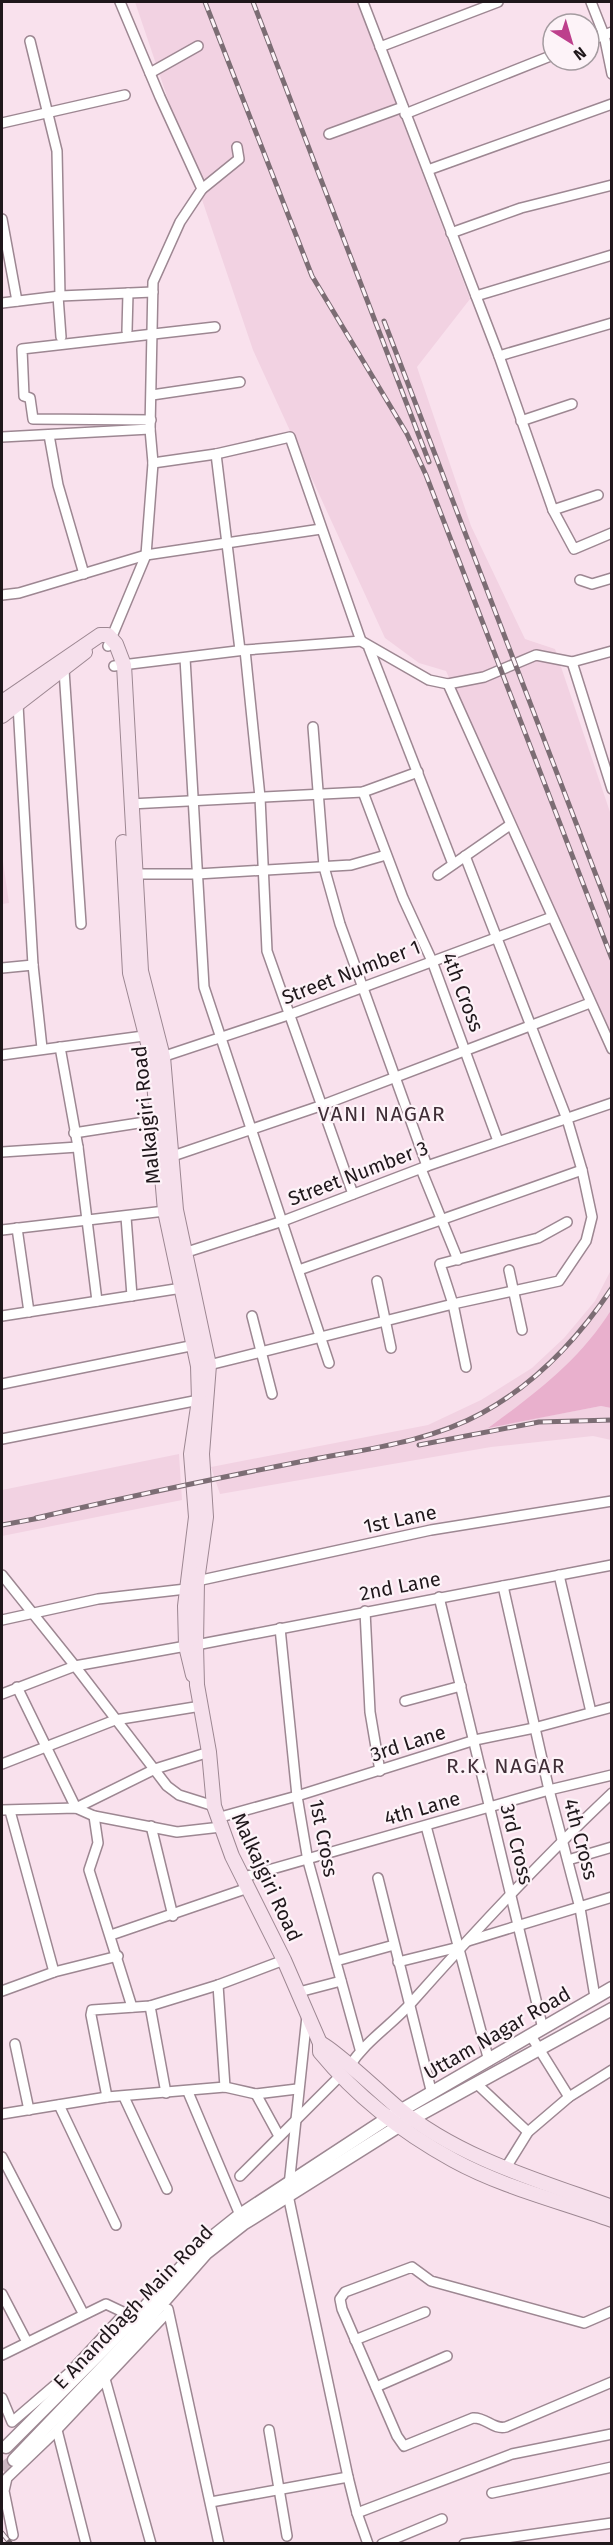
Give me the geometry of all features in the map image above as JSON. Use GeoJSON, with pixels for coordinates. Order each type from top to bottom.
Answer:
{"type":"FeatureCollection","features":[{"type":"Feature","properties":{"kind":"main road"},"geometry":{"type":"LineString","coordinates":[[2,702],[80,646],[105,634],[110,642],[97,644],[2,716]]}},
{"type":"Feature","properties":{"kind":"main road","name":"Malkajgiri Road"},"geometry":{"type":"LineString","coordinates":[[110,642],[119,666],[130,804],[128,843],[134,874],[141,971],[157,1058],[176,1210],[208,1365],[202,1454],[206,1517],[192,1585]]}},
{"type":"Feature","properties":{"kind":"main road","name":"Malkajgiri Road"},"geometry":{"type":"LineString","coordinates":[[119,666],[128,843],[130,973],[152,1035]]}},
{"type":"Feature","properties":{"kind":"main road","name":"Malkajgiri Road"},"geometry":{"type":"LineString","coordinates":[[157,1058],[158,1120],[165,1211],[195,1345],[199,1400],[191,1454],[196,1517],[191,1645],[209,1752],[217,1817],[284,1960],[320,2043],[320,2052],[344,2072],[394,2122],[454,2161],[612,2220]]}},
{"type":"Feature","properties":{"kind":"main road","name":"Malkajgiri Road"},"geometry":{"type":"LineString","coordinates":[[344,2072],[463,2152],[612,2207]]}},
{"type":"Feature","properties":{"kind":"street"},"geometry":{"type":"LineString","coordinates":[[120,2],[202,189]]}},
{"type":"Feature","properties":{"kind":"street"},"geometry":{"type":"LineString","coordinates":[[363,2],[499,356],[553,510],[570,546],[578,549],[612,533]]}},
{"type":"Feature","properties":{"kind":"street"},"geometry":{"type":"LineString","coordinates":[[380,47],[498,2]]}},
{"type":"Feature","properties":{"kind":"street"},"geometry":{"type":"LineString","coordinates":[[591,2],[608,33],[612,74]]}},
{"type":"Feature","properties":{"kind":"street"},"geometry":{"type":"LineString","coordinates":[[30,41],[57,151],[61,337]]}},
{"type":"Feature","properties":{"kind":"street"},"geometry":{"type":"LineString","coordinates":[[150,73],[198,46]]}},
{"type":"Feature","properties":{"kind":"street"},"geometry":{"type":"LineString","coordinates":[[329,134],[404,111],[541,60]]}},
{"type":"Feature","properties":{"kind":"street"},"geometry":{"type":"LineString","coordinates":[[2,123],[125,95]]}},
{"type":"Feature","properties":{"kind":"street"},"geometry":{"type":"LineString","coordinates":[[428,170],[612,104]]}},
{"type":"Feature","properties":{"kind":"street"},"geometry":{"type":"LineString","coordinates":[[110,642],[146,555],[153,463],[151,425],[153,282],[180,222],[202,189],[238,159],[237,147]]}},
{"type":"Feature","properties":{"kind":"street"},"geometry":{"type":"LineString","coordinates":[[451,233],[521,208],[612,185]]}},
{"type":"Feature","properties":{"kind":"street"},"geometry":{"type":"LineString","coordinates":[[2,219],[17,301]]}},
{"type":"Feature","properties":{"kind":"street"},"geometry":{"type":"LineString","coordinates":[[476,296],[612,255]]}},
{"type":"Feature","properties":{"kind":"street"},"geometry":{"type":"LineString","coordinates":[[2,303],[59,296],[153,292]]}},
{"type":"Feature","properties":{"kind":"street"},"geometry":{"type":"LineString","coordinates":[[127,331],[128,293]]}},
{"type":"Feature","properties":{"kind":"street"},"geometry":{"type":"LineString","coordinates":[[499,356],[612,323]]}},
{"type":"Feature","properties":{"kind":"street"},"geometry":{"type":"LineString","coordinates":[[151,425],[33,419],[30,398],[24,396],[22,351],[25,347],[152,336],[215,327]]}},
{"type":"Feature","properties":{"kind":"street"},"geometry":{"type":"LineString","coordinates":[[152,395],[240,382]]}},
{"type":"Feature","properties":{"kind":"street"},"geometry":{"type":"LineString","coordinates":[[521,421],[572,404]]}},
{"type":"Feature","properties":{"kind":"street"},"geometry":{"type":"LineString","coordinates":[[2,437],[151,425]]}},
{"type":"Feature","properties":{"kind":"street"},"geometry":{"type":"LineString","coordinates":[[49,435],[58,485],[84,574]]}},
{"type":"Feature","properties":{"kind":"street"},"geometry":{"type":"LineString","coordinates":[[153,463],[216,454],[290,437],[321,529],[365,645],[418,772],[453,864]]}},
{"type":"Feature","properties":{"kind":"street"},"geometry":{"type":"LineString","coordinates":[[216,454],[243,650],[260,797],[267,951],[353,1194]]}},
{"type":"Feature","properties":{"kind":"street"},"geometry":{"type":"LineString","coordinates":[[553,510],[598,495]]}},
{"type":"Feature","properties":{"kind":"street"},"geometry":{"type":"LineString","coordinates":[[2,595],[19,593],[146,555],[227,541],[321,529]]}},
{"type":"Feature","properties":{"kind":"street"},"geometry":{"type":"LineString","coordinates":[[580,580],[592,584],[612,578]]}},
{"type":"Feature","properties":{"kind":"street"},"geometry":{"type":"LineString","coordinates":[[119,666],[243,650],[365,645],[429,680],[448,684],[484,677],[536,656],[572,662],[612,651]]}},
{"type":"Feature","properties":{"kind":"street"},"geometry":{"type":"LineString","coordinates":[[186,658],[196,800],[197,874],[204,987],[329,1363]]}},
{"type":"Feature","properties":{"kind":"street"},"geometry":{"type":"LineString","coordinates":[[572,662],[612,789]]}},
{"type":"Feature","properties":{"kind":"street"},"geometry":{"type":"LineString","coordinates":[[64,670],[81,924]]}},
{"type":"Feature","properties":{"kind":"street"},"geometry":{"type":"LineString","coordinates":[[448,684],[612,1049]]}},
{"type":"Feature","properties":{"kind":"street"},"geometry":{"type":"LineString","coordinates":[[18,705],[33,965],[42,1048]]}},
{"type":"Feature","properties":{"kind":"street"},"geometry":{"type":"LineString","coordinates":[[313,727],[324,867],[340,924],[396,1077],[440,1218],[458,1260]]}},
{"type":"Feature","properties":{"kind":"street"},"geometry":{"type":"LineString","coordinates":[[130,804],[363,792],[418,772]]}},
{"type":"Feature","properties":{"kind":"street","name":"4th Cross"},"geometry":{"type":"LineString","coordinates":[[363,792],[386,855],[432,961],[498,1141]]}},
{"type":"Feature","properties":{"kind":"street"},"geometry":{"type":"LineString","coordinates":[[438,876],[510,825]]}},
{"type":"Feature","properties":{"kind":"street"},"geometry":{"type":"LineString","coordinates":[[134,874],[197,874],[262,868],[351,865],[386,855]]}},
{"type":"Feature","properties":{"kind":"street"},"geometry":{"type":"LineString","coordinates":[[208,1365],[261,1354],[453,1304],[559,1281],[574,1262],[585,1241],[592,1217],[582,1170],[567,1119],[465,856]]}},
{"type":"Feature","properties":{"kind":"street","name":"Street Number 1"},"geometry":{"type":"LineString","coordinates":[[157,1058],[291,1014],[552,917]]}},
{"type":"Feature","properties":{"kind":"street"},"geometry":{"type":"LineString","coordinates":[[2,968],[33,965]]}},
{"type":"Feature","properties":{"kind":"street"},"geometry":{"type":"LineString","coordinates":[[170,1157],[320,1106],[590,1003]]}},
{"type":"Feature","properties":{"kind":"street"},"geometry":{"type":"LineString","coordinates":[[2,1055],[152,1035]]}},
{"type":"Feature","properties":{"kind":"street"},"geometry":{"type":"LineString","coordinates":[[60,1047],[78,1147],[97,1301]]}},
{"type":"Feature","properties":{"kind":"street","name":"Street Number 3"},"geometry":{"type":"LineString","coordinates":[[184,1253],[283,1221],[424,1167],[612,1103]]}},
{"type":"Feature","properties":{"kind":"street"},"geometry":{"type":"LineString","coordinates":[[75,1133],[158,1120]]}},
{"type":"Feature","properties":{"kind":"street"},"geometry":{"type":"LineString","coordinates":[[2,1152],[78,1147]]}},
{"type":"Feature","properties":{"kind":"street"},"geometry":{"type":"LineString","coordinates":[[299,1270],[440,1218],[582,1170]]}},
{"type":"Feature","properties":{"kind":"street"},"geometry":{"type":"LineString","coordinates":[[2,1230],[165,1211]]}},
{"type":"Feature","properties":{"kind":"street"},"geometry":{"type":"LineString","coordinates":[[126,1217],[132,1296]]}},
{"type":"Feature","properties":{"kind":"street"},"geometry":{"type":"LineString","coordinates":[[466,1367],[453,1304],[440,1264],[538,1238],[567,1222]]}},
{"type":"Feature","properties":{"kind":"street"},"geometry":{"type":"LineString","coordinates":[[17,1228],[29,1312]]}},
{"type":"Feature","properties":{"kind":"street"},"geometry":{"type":"LineString","coordinates":[[509,1270],[522,1330]]}},
{"type":"Feature","properties":{"kind":"street"},"geometry":{"type":"LineString","coordinates":[[377,1281],[391,1348]]}},
{"type":"Feature","properties":{"kind":"street"},"geometry":{"type":"LineString","coordinates":[[2,1316],[182,1288]]}},
{"type":"Feature","properties":{"kind":"street"},"geometry":{"type":"LineString","coordinates":[[252,1316],[272,1394]]}},
{"type":"Feature","properties":{"kind":"street"},"geometry":{"type":"LineString","coordinates":[[2,1384],[195,1345]]}},
{"type":"Feature","properties":{"kind":"street"},"geometry":{"type":"LineString","coordinates":[[2,1439],[199,1400]]}},
{"type":"Feature","properties":{"kind":"street","name":"1st Lane"},"geometry":{"type":"LineString","coordinates":[[2,1620],[98,1599],[192,1585],[431,1530],[612,1501]]}},
{"type":"Feature","properties":{"kind":"street","name":"2nd Lane"},"geometry":{"type":"LineString","coordinates":[[2,1694],[75,1665],[612,1565]]}},
{"type":"Feature","properties":{"kind":"street"},"geometry":{"type":"LineString","coordinates":[[2,1575],[75,1665],[172,1792],[217,1817]]}},
{"type":"Feature","properties":{"kind":"street"},"geometry":{"type":"LineString","coordinates":[[559,1575],[591,1712]]}},
{"type":"Feature","properties":{"kind":"street","name":"4th Cross"},"geometry":{"type":"LineString","coordinates":[[503,1586],[534,1728],[580,1908],[595,1997]]}},
{"type":"Feature","properties":{"kind":"street","name":"3rd Cross"},"geometry":{"type":"LineString","coordinates":[[438,1597],[475,1740],[543,2029]]}},
{"type":"Feature","properties":{"kind":"street"},"geometry":{"type":"LineString","coordinates":[[365,1611],[370,1712],[380,1771]]}},
{"type":"Feature","properties":{"kind":"street","name":"1st Cross"},"geometry":{"type":"LineString","coordinates":[[280,1628],[297,1796],[308,1860],[360,2049]]}},
{"type":"Feature","properties":{"kind":"street"},"geometry":{"type":"LineString","coordinates":[[405,1701],[461,1686]]}},
{"type":"Feature","properties":{"kind":"street"},"geometry":{"type":"LineString","coordinates":[[17,1687],[44,1747],[76,1808]]}},
{"type":"Feature","properties":{"kind":"street"},"geometry":{"type":"LineString","coordinates":[[2,1764],[115,1720],[201,1706]]}},
{"type":"Feature","properties":{"kind":"street","name":"3rd Lane"},"geometry":{"type":"LineString","coordinates":[[76,1808],[94,1816],[177,1832],[217,1817],[297,1796],[475,1740],[534,1728],[612,1707]]}},
{"type":"Feature","properties":{"kind":"street"},"geometry":{"type":"LineString","coordinates":[[54,1972],[6,1811],[76,1808],[155,1769],[209,1752]]}},
{"type":"Feature","properties":{"kind":"street","name":"4th Lane"},"geometry":{"type":"LineString","coordinates":[[111,1935],[173,1916],[246,1882],[308,1860],[549,1790],[612,1775]]}},
{"type":"Feature","properties":{"kind":"street"},"geometry":{"type":"LineString","coordinates":[[240,2176],[344,2072],[360,2049],[410,2005],[462,1945],[562,1841],[612,1793]]}},
{"type":"Feature","properties":{"kind":"street"},"geometry":{"type":"LineString","coordinates":[[94,1816],[98,1843],[90,1870],[132,2007]]}},
{"type":"Feature","properties":{"kind":"street"},"geometry":{"type":"LineString","coordinates":[[151,1826],[173,1916]]}},
{"type":"Feature","properties":{"kind":"street"},"geometry":{"type":"LineString","coordinates":[[426,1826],[462,1945],[489,2061]]}},
{"type":"Feature","properties":{"kind":"street"},"geometry":{"type":"LineString","coordinates":[[568,1860],[612,1847]]}},
{"type":"Feature","properties":{"kind":"street"},"geometry":{"type":"LineString","coordinates":[[378,1878],[432,2094]]}},
{"type":"Feature","properties":{"kind":"street"},"geometry":{"type":"LineString","coordinates":[[398,1962],[462,1945],[612,1897]]}},
{"type":"Feature","properties":{"kind":"street"},"geometry":{"type":"LineString","coordinates":[[336,1961],[394,1945]]}},
{"type":"Feature","properties":{"kind":"street"},"geometry":{"type":"LineString","coordinates":[[2,1991],[54,1972],[117,1956]]}},
{"type":"Feature","properties":{"kind":"street"},"geometry":{"type":"LineString","coordinates":[[107,2097],[91,2015],[92,2010],[150,2006],[218,1985],[284,1960]]}},
{"type":"Feature","properties":{"kind":"street"},"geometry":{"type":"LineString","coordinates":[[298,1992],[341,1981]]}},
{"type":"Feature","properties":{"kind":"street"},"geometry":{"type":"LineString","coordinates":[[218,1985],[225,2086]]}},
{"type":"Feature","properties":{"kind":"street","name":"Uttam Nagar Road"},"geometry":{"type":"LineString","coordinates":[[401,2110],[612,1988]]}},
{"type":"Feature","properties":{"kind":"street"},"geometry":{"type":"LineString","coordinates":[[150,2006],[166,2093]]}},
{"type":"Feature","properties":{"kind":"street","name":"Uttam Nagar Road"},"geometry":{"type":"LineString","coordinates":[[414,2118],[612,2010]]}},
{"type":"Feature","properties":{"kind":"street"},"geometry":{"type":"LineString","coordinates":[[307,2016],[297,2089],[288,2195],[348,2477],[368,2544]]}},
{"type":"Feature","properties":{"kind":"street"},"geometry":{"type":"LineString","coordinates":[[531,2036],[569,2097]]}},
{"type":"Feature","properties":{"kind":"street"},"geometry":{"type":"LineString","coordinates":[[15,2044],[29,2110]]}},
{"type":"Feature","properties":{"kind":"street"},"geometry":{"type":"LineString","coordinates":[[505,2169],[528,2132],[569,2097],[612,2070]]}},
{"type":"Feature","properties":{"kind":"street"},"geometry":{"type":"LineString","coordinates":[[478,2085],[528,2132]]}},
{"type":"Feature","properties":{"kind":"street"},"geometry":{"type":"LineString","coordinates":[[2,2114],[107,2097],[188,2092],[225,2086],[256,2094],[297,2089]]}},
{"type":"Feature","properties":{"kind":"street"},"geometry":{"type":"LineString","coordinates":[[188,2092],[240,2215]]}},
{"type":"Feature","properties":{"kind":"street"},"geometry":{"type":"LineString","coordinates":[[256,2094],[279,2136]]}},
{"type":"Feature","properties":{"kind":"street"},"geometry":{"type":"LineString","coordinates":[[124,2097],[167,2189]]}},
{"type":"Feature","properties":{"kind":"street"},"geometry":{"type":"LineString","coordinates":[[59,2105],[116,2225]]}},
{"type":"Feature","properties":{"kind":"street","name":"E Anandbagh Main Road"},"geometry":{"type":"LineString","coordinates":[[14,2460],[168,2297],[206,2253],[243,2224],[394,2122],[401,2110]]}},
{"type":"Feature","properties":{"kind":"street","name":"E Anandbagh Main Road"},"geometry":{"type":"LineString","coordinates":[[6,2447],[130,2316],[200,2247],[240,2215],[289,2182],[394,2122],[414,2118]]}},
{"type":"Feature","properties":{"kind":"street"},"geometry":{"type":"LineString","coordinates":[[2,2157],[4,2170],[83,2313]]}},
{"type":"Feature","properties":{"kind":"street"},"geometry":{"type":"LineString","coordinates":[[612,2311],[584,2323],[431,2281],[412,2267],[342,2296],[341,2305],[399,2441],[409,2446],[473,2418],[482,2418],[502,2428],[612,2382]]}},
{"type":"Feature","properties":{"kind":"street"},"geometry":{"type":"LineString","coordinates":[[2,2294],[27,2342]]}},
{"type":"Feature","properties":{"kind":"street"},"geometry":{"type":"LineString","coordinates":[[168,2297],[168,2312],[219,2544]]}},
{"type":"Feature","properties":{"kind":"street"},"geometry":{"type":"LineString","coordinates":[[2,2355],[83,2313],[110,2303],[130,2316],[12,2422],[2,2398]]}},
{"type":"Feature","properties":{"kind":"street"},"geometry":{"type":"LineString","coordinates":[[13,2535],[4,2490],[7,2478],[57,2430],[168,2312]]}},
{"type":"Feature","properties":{"kind":"street"},"geometry":{"type":"LineString","coordinates":[[356,2340],[425,2312]]}},
{"type":"Feature","properties":{"kind":"street"},"geometry":{"type":"LineString","coordinates":[[376,2387],[447,2356]]}},
{"type":"Feature","properties":{"kind":"street"},"geometry":{"type":"LineString","coordinates":[[105,2379],[152,2544]]}},
{"type":"Feature","properties":{"kind":"street"},"geometry":{"type":"LineString","coordinates":[[57,2430],[87,2544]]}},
{"type":"Feature","properties":{"kind":"street"},"geometry":{"type":"LineString","coordinates":[[269,2430],[287,2536]]}},
{"type":"Feature","properties":{"kind":"street"},"geometry":{"type":"LineString","coordinates":[[357,2513],[512,2454],[612,2434]]}},
{"type":"Feature","properties":{"kind":"street"},"geometry":{"type":"LineString","coordinates":[[492,2493],[612,2467]]}},
{"type":"Feature","properties":{"kind":"street"},"geometry":{"type":"LineString","coordinates":[[211,2502],[348,2477]]}},
{"type":"Feature","properties":{"kind":"street"},"geometry":{"type":"LineString","coordinates":[[382,2544],[442,2519]]}},
{"type":"Feature","properties":{"kind":"street"},"geometry":{"type":"LineString","coordinates":[[464,2544],[612,2523]]}},
{"type":"Feature","properties":{"kind":"shaded area"},"geometry":{"type":"Polygon","coordinates":[[[135,2],[357,2],[470,299],[417,367],[471,526],[525,639],[555,649],[611,815],[611,1038],[446,671],[419,663],[385,638],[253,350],[135,2]]]}},
{"type":"Feature","properties":{"kind":"shaded area"},"geometry":{"type":"Polygon","coordinates":[[[2,855],[9,903],[2,904],[2,855]]]}},
{"type":"Feature","properties":{"kind":"shaded area"},"geometry":{"type":"Polygon","coordinates":[[[611,1270],[611,1310],[594,1338],[546,1386],[489,1427],[601,1406],[611,1408],[611,1440],[593,1436],[491,1447],[220,1494],[211,1467],[428,1425],[481,1400],[532,1368],[564,1338],[595,1301],[611,1270]]]}},
{"type":"Feature","properties":{"kind":"shaded area"},"geometry":{"type":"Polygon","coordinates":[[[611,1310],[611,1408],[601,1406],[488,1428],[556,1375],[585,1345],[611,1310]]]}},
{"type":"Feature","properties":{"kind":"shaded area"},"geometry":{"type":"Polygon","coordinates":[[[179,1454],[182,1500],[2,1536],[2,1490],[179,1454]]]}},
{"type":"Feature","properties":{"kind":"tunnel"},"geometry":{"type":"LineString","coordinates":[[2,2469],[14,2460]]}},
{"type":"Feature","properties":{"kind":"railway"},"geometry":{"type":"LineString","coordinates":[[205,2],[312,276],[407,434],[426,475],[612,959]]}},
{"type":"Feature","properties":{"kind":"railway"},"geometry":{"type":"LineString","coordinates":[[253,2],[429,462]]}},
{"type":"Feature","properties":{"kind":"railway"},"geometry":{"type":"LineString","coordinates":[[384,321],[612,917]]}},
{"type":"Feature","properties":{"kind":"railway"},"geometry":{"type":"LineString","coordinates":[[36,1518],[294,1463],[391,1445],[460,1424],[502,1401],[538,1374],[585,1325],[612,1288]]}},
{"type":"Feature","properties":{"kind":"railway"},"geometry":{"type":"LineString","coordinates":[[419,1445],[539,1422],[612,1420]]}},
{"type":"Feature","properties":{"kind":"railway"},"geometry":{"type":"LineString","coordinates":[[2,1525],[45,1517]]}},
{"type":"Feature","properties":{"kind":"railway"},"geometry":{"type":"LineString","coordinates":[[2,2533],[11,2544]]}},
{"type":"Feature","properties":{"kind":"district","name":"VANI NAGAR"},"geometry":{"type":"Point","coordinates":[382,1114]}},
{"type":"Feature","properties":{"kind":"district","name":"R.K. NAGAR"},"geometry":{"type":"Point","coordinates":[506,1766]}}]}
